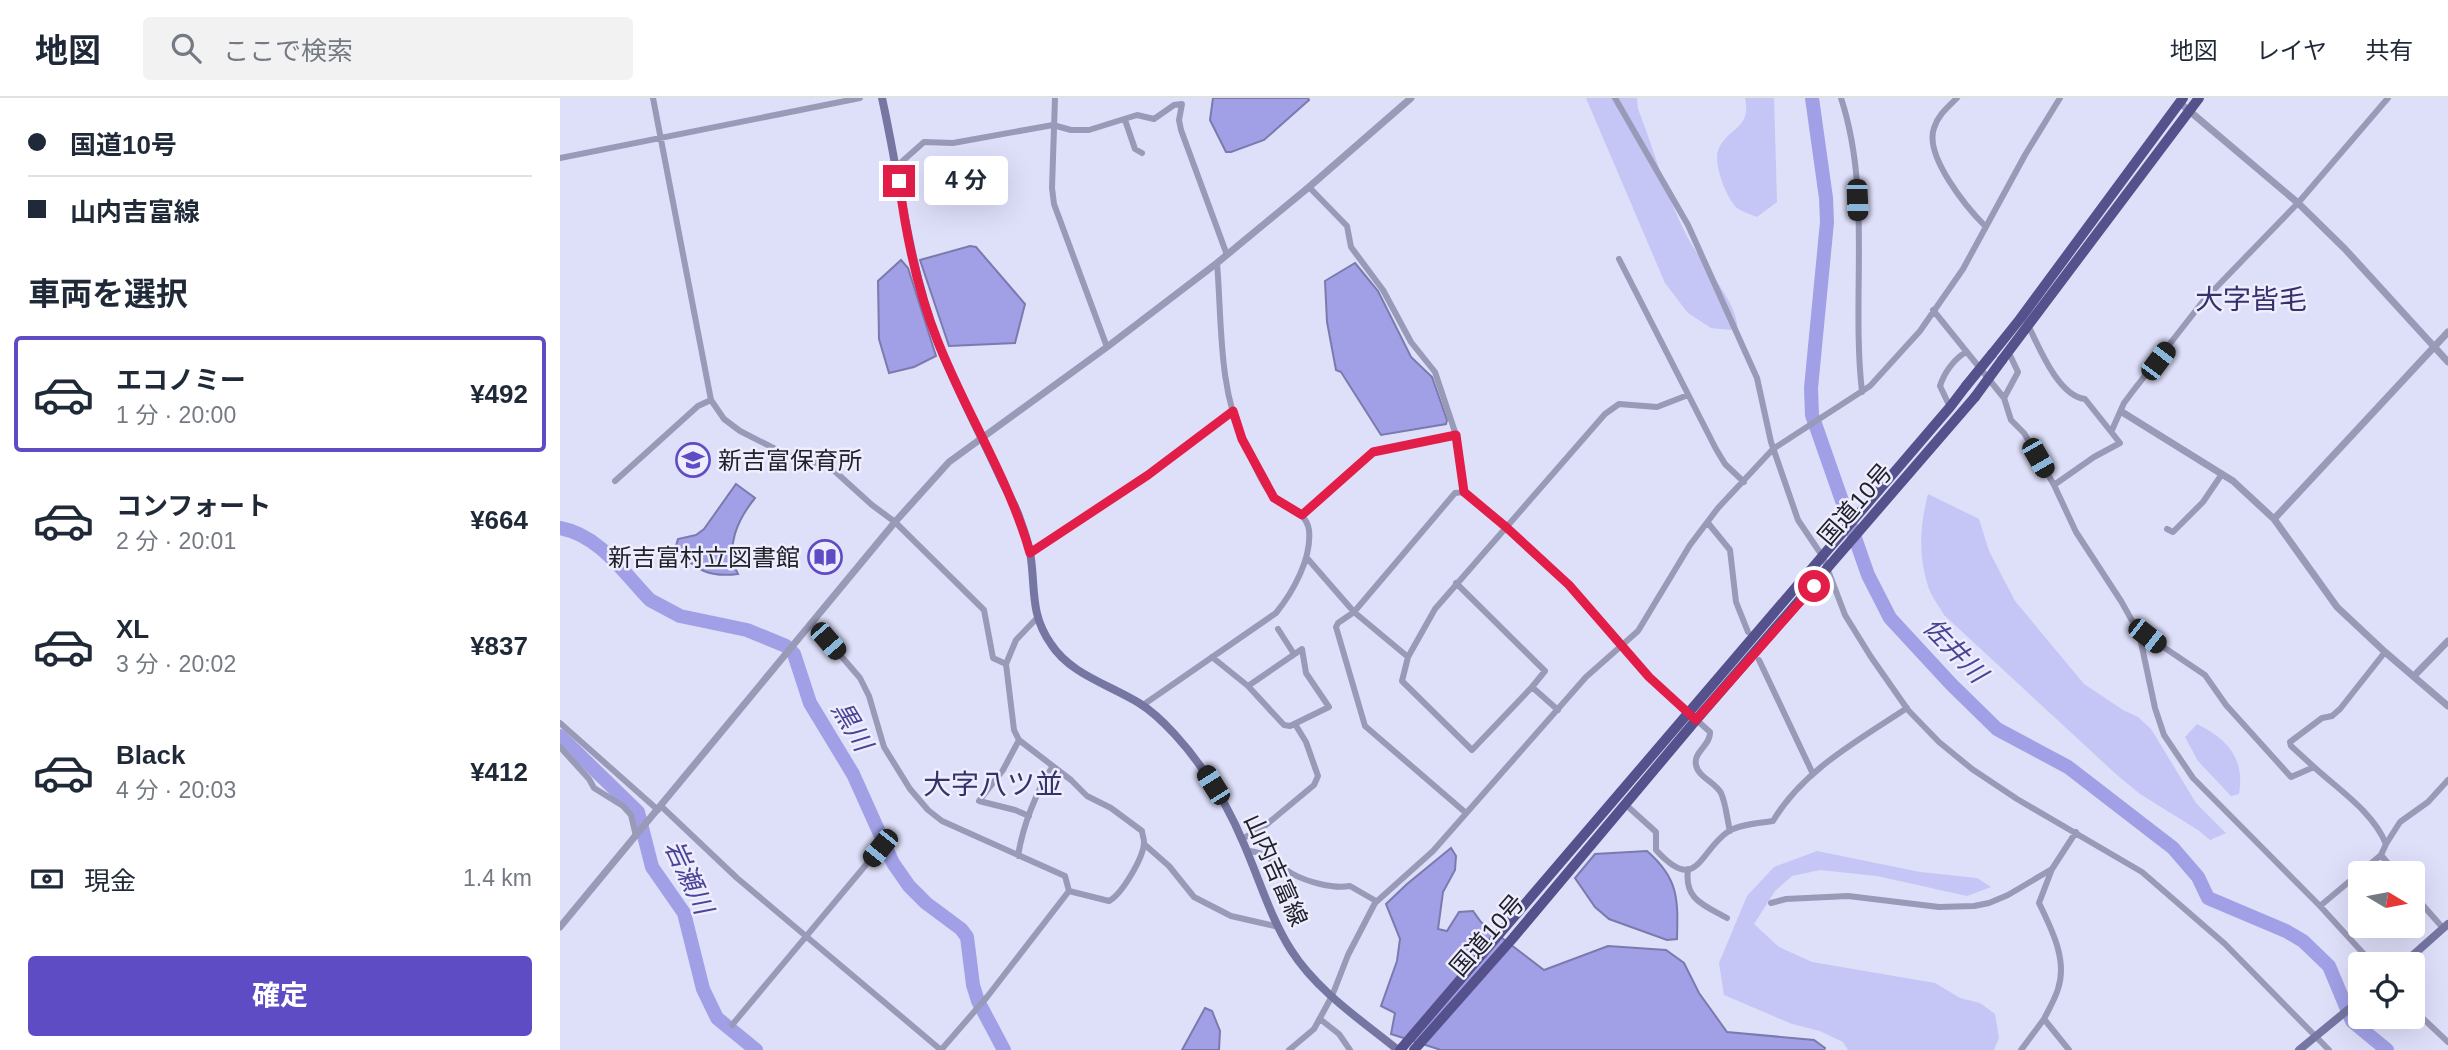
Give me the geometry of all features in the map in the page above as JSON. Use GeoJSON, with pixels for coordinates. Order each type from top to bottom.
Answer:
{"type":"FeatureCollection","features":[{"type":"Feature","properties":{"kind":"highway","name":"国道10号"},"geometry":{"type":"LineString","coordinates":[[1401,1048],[1692,716],[1827,570],[1975,397],[2200,98]]}},
{"type":"Feature","properties":{"kind":"highway","name":"国道10号"},"geometry":{"type":"LineString","coordinates":[[1415,1050],[1625,804],[1692,716],[1950,407],[2020,319],[2181,100]]}},
{"type":"Feature","properties":{"kind":"main road","name":"山内吉富線"},"geometry":{"type":"LineString","coordinates":[[882,98],[919,286],[938,343],[1019,516],[1030,553],[1037,618],[1051,645],[1066,662],[1143,705],[1164,724],[1203,770],[1223,801],[1292,951],[1332,996],[1401,1048]]}},
{"type":"Feature","properties":{"kind":"main road"},"geometry":{"type":"LineString","coordinates":[[2417,952],[2446,926]]}},
{"type":"Feature","properties":{"kind":"main road"},"geometry":{"type":"LineString","coordinates":[[2299,1050],[2348,1009]]}},
{"type":"Feature","properties":{"kind":"street"},"geometry":{"type":"LineString","coordinates":[[653,98],[711,400],[724,419],[740,431],[787,454],[829,466],[895,522],[984,610],[993,658],[1006,664]]}},
{"type":"Feature","properties":{"kind":"street"},"geometry":{"type":"LineString","coordinates":[[560,158],[860,98]]}},
{"type":"Feature","properties":{"kind":"street"},"geometry":{"type":"LineString","coordinates":[[1055,98],[1052,188],[1054,204],[1107,347]]}},
{"type":"Feature","properties":{"kind":"street"},"geometry":{"type":"LineString","coordinates":[[560,927],[895,522],[949,462],[1107,347],[1217,262],[1309,187],[1411,98]]}},
{"type":"Feature","properties":{"kind":"street"},"geometry":{"type":"LineString","coordinates":[[1615,98],[1654,169],[1680,209],[1711,273],[1760,388],[1773,449],[1795,513],[1826,553],[1827,570],[1845,615],[1907,708],[1928,731],[1972,769],[2017,799],[2142,872],[2248,966],[2329,1050]]}},
{"type":"Feature","properties":{"kind":"street"},"geometry":{"type":"LineString","coordinates":[[1841,98],[1850,128],[1856,181],[1862,392]]}},
{"type":"Feature","properties":{"kind":"street"},"geometry":{"type":"LineString","coordinates":[[1957,98],[1940,115],[1935,125],[1933,144],[1952,185],[1986,227]]}},
{"type":"Feature","properties":{"kind":"street"},"geometry":{"type":"LineString","coordinates":[[1289,1050],[1314,1029],[1376,901],[1433,850],[1586,677],[1638,631],[1690,545],[1717,508],[1773,449],[1862,392],[1895,360],[1956,279],[2060,98]]}},
{"type":"Feature","properties":{"kind":"street"},"geometry":{"type":"LineString","coordinates":[[2112,430],[2124,403],[2204,300],[2298,203],[2388,98]]}},
{"type":"Feature","properties":{"kind":"street"},"geometry":{"type":"LineString","coordinates":[[2181,100],[2189,112],[2298,203],[2345,248],[2448,362]]}},
{"type":"Feature","properties":{"kind":"street"},"geometry":{"type":"LineString","coordinates":[[897,166],[924,142],[953,143],[1053,125],[1071,130],[1089,130],[1137,115],[1154,119],[1183,101]]}},
{"type":"Feature","properties":{"kind":"street"},"geometry":{"type":"LineString","coordinates":[[1183,101],[1181,130],[1227,254]]}},
{"type":"Feature","properties":{"kind":"street"},"geometry":{"type":"LineString","coordinates":[[1125,120],[1135,149],[1142,153]]}},
{"type":"Feature","properties":{"kind":"street"},"geometry":{"type":"LineString","coordinates":[[1309,187],[1348,226],[1351,247],[1383,290],[1411,341],[1435,372],[1456,435],[1464,492],[1569,585],[1649,677],[1711,734],[1696,757],[1695,764],[1722,795],[1730,831]]}},
{"type":"Feature","properties":{"kind":"street"},"geometry":{"type":"LineString","coordinates":[[1619,259],[1725,464],[1744,482]]}},
{"type":"Feature","properties":{"kind":"street"},"geometry":{"type":"LineString","coordinates":[[1143,705],[1276,613],[1286,601],[1307,558],[1308,526],[1302,515],[1274,498],[1242,439],[1233,411],[1225,368],[1217,262]]}},
{"type":"Feature","properties":{"kind":"street"},"geometry":{"type":"LineString","coordinates":[[1933,310],[2004,398],[2011,421],[2024,433],[2054,485],[2076,532],[2104,572],[2139,633],[2155,708],[2164,735],[2193,778],[2362,952]]}},
{"type":"Feature","properties":{"kind":"street"},"geometry":{"type":"LineString","coordinates":[[2028,325],[2055,376],[2078,398],[2085,399],[2120,443],[2094,457],[2054,485]]}},
{"type":"Feature","properties":{"kind":"street"},"geometry":{"type":"LineString","coordinates":[[2274,519],[2448,332]]}},
{"type":"Feature","properties":{"kind":"street"},"geometry":{"type":"LineString","coordinates":[[2004,398],[2018,372],[2008,350]]}},
{"type":"Feature","properties":{"kind":"street"},"geometry":{"type":"LineString","coordinates":[[1950,407],[1940,386],[1942,379],[1957,357],[1966,352]]}},
{"type":"Feature","properties":{"kind":"street"},"geometry":{"type":"LineString","coordinates":[[1456,583],[1545,671],[1472,750],[1402,681],[1408,657],[1431,614],[1456,583],[1576,446],[1612,408],[1619,404],[1657,408],[1688,395]]}},
{"type":"Feature","properties":{"kind":"street"},"geometry":{"type":"LineString","coordinates":[[615,481],[698,406],[711,400]]}},
{"type":"Feature","properties":{"kind":"street"},"geometry":{"type":"LineString","coordinates":[[1030,553],[1148,475],[1233,411]]}},
{"type":"Feature","properties":{"kind":"street"},"geometry":{"type":"LineString","coordinates":[[2122,412],[2222,474],[2246,492],[2274,519],[2337,607],[2448,706]]}},
{"type":"Feature","properties":{"kind":"street"},"geometry":{"type":"LineString","coordinates":[[1302,515],[1373,452],[1456,435]]}},
{"type":"Feature","properties":{"kind":"street"},"geometry":{"type":"LineString","coordinates":[[2167,529],[2173,532],[2203,502],[2222,474]]}},
{"type":"Feature","properties":{"kind":"street"},"geometry":{"type":"LineString","coordinates":[[1464,492],[1455,493],[1354,612],[1336,627],[1365,726],[1466,813]]}},
{"type":"Feature","properties":{"kind":"street"},"geometry":{"type":"LineString","coordinates":[[1708,523],[1730,550],[1736,602],[1748,632]]}},
{"type":"Feature","properties":{"kind":"street"},"geometry":{"type":"LineString","coordinates":[[1307,558],[1354,612],[1408,657]]}},
{"type":"Feature","properties":{"kind":"street"},"geometry":{"type":"LineString","coordinates":[[1037,618],[1016,640],[1006,664],[1014,730],[1019,740],[1087,796],[1111,808],[1142,831],[1144,844],[1135,869],[1116,897],[1109,901],[1069,891]]}},
{"type":"Feature","properties":{"kind":"street"},"geometry":{"type":"LineString","coordinates":[[812,622],[860,678],[869,696],[884,747],[916,798],[943,821],[1065,876],[1069,891]]}},
{"type":"Feature","properties":{"kind":"street"},"geometry":{"type":"LineString","coordinates":[[1278,629],[1294,654]]}},
{"type":"Feature","properties":{"kind":"street"},"geometry":{"type":"LineString","coordinates":[[2139,633],[2205,675],[2226,705],[2291,777],[2314,767]]}},
{"type":"Feature","properties":{"kind":"street"},"geometry":{"type":"LineString","coordinates":[[2414,676],[2448,641]]}},
{"type":"Feature","properties":{"kind":"street"},"geometry":{"type":"LineString","coordinates":[[1212,657],[1248,685],[1284,725],[1294,724],[1329,707],[1306,673],[1302,649],[1248,685]]}},
{"type":"Feature","properties":{"kind":"street"},"geometry":{"type":"LineString","coordinates":[[2385,652],[2340,709],[2332,716],[2322,718],[2290,742],[2291,746],[2363,811],[2378,829],[2386,845]]}},
{"type":"Feature","properties":{"kind":"street"},"geometry":{"type":"LineString","coordinates":[[1759,660],[1813,774]]}},
{"type":"Feature","properties":{"kind":"street"},"geometry":{"type":"LineString","coordinates":[[1532,687],[1558,710]]}},
{"type":"Feature","properties":{"kind":"street"},"geometry":{"type":"LineString","coordinates":[[1625,804],[1656,832],[1656,850],[1669,864],[1688,870],[1698,866],[1730,831],[1773,821],[1781,807],[1813,774],[1907,708]]}},
{"type":"Feature","properties":{"kind":"street"},"geometry":{"type":"LineString","coordinates":[[560,723],[737,878],[941,1050],[987,997],[1069,891]]}},
{"type":"Feature","properties":{"kind":"street"},"geometry":{"type":"LineString","coordinates":[[1242,839],[1266,825],[1314,785],[1318,776],[1306,742],[1294,724]]}},
{"type":"Feature","properties":{"kind":"street"},"geometry":{"type":"LineString","coordinates":[[1019,740],[1003,769],[979,801],[1029,816]]}},
{"type":"Feature","properties":{"kind":"street"},"geometry":{"type":"LineString","coordinates":[[560,747],[594,788],[631,815],[638,834]]}},
{"type":"Feature","properties":{"kind":"street"},"geometry":{"type":"LineString","coordinates":[[1018,856],[1021,839],[1041,784],[1053,766]]}},
{"type":"Feature","properties":{"kind":"street"},"geometry":{"type":"LineString","coordinates":[[2320,906],[2381,855],[2400,822],[2428,802],[2448,780]]}},
{"type":"Feature","properties":{"kind":"street"},"geometry":{"type":"LineString","coordinates":[[2021,1050],[2044,1019],[2059,987],[2060,963],[2056,939],[2039,903],[2052,869],[2076,832]]}},
{"type":"Feature","properties":{"kind":"street"},"geometry":{"type":"LineString","coordinates":[[1144,844],[1170,866],[1194,897],[1231,916],[1279,927]]}},
{"type":"Feature","properties":{"kind":"street"},"geometry":{"type":"LineString","coordinates":[[732,1025],[880,848]]}},
{"type":"Feature","properties":{"kind":"street"},"geometry":{"type":"LineString","coordinates":[[1247,851],[1259,851],[1294,875],[1338,888],[1350,886],[1376,901]]}},
{"type":"Feature","properties":{"kind":"street"},"geometry":{"type":"LineString","coordinates":[[2381,855],[2386,861]]}},
{"type":"Feature","properties":{"kind":"street"},"geometry":{"type":"LineString","coordinates":[[1771,903],[1786,899],[1848,896],[1939,907],[1974,906],[2008,895],[2052,869]]}},
{"type":"Feature","properties":{"kind":"street"},"geometry":{"type":"LineString","coordinates":[[1688,870],[1686,883],[1694,900],[1727,918]]}},
{"type":"Feature","properties":{"kind":"street"},"geometry":{"type":"LineString","coordinates":[[2426,907],[2446,926]]}},
{"type":"Feature","properties":{"kind":"street"},"geometry":{"type":"LineString","coordinates":[[1320,1018],[1339,1034],[1350,1050]]}},
{"type":"Feature","properties":{"kind":"street"},"geometry":{"type":"LineString","coordinates":[[2044,1019],[2069,1050]]}},
{"type":"Feature","properties":{"kind":"street"},"geometry":{"type":"LineString","coordinates":[[2425,1020],[2448,1042]]}},
{"type":"Feature","properties":{"kind":"shaded area"},"geometry":{"type":"Polygon","coordinates":[[[1213,98],[1309,100],[1264,140],[1226,152],[1210,120],[1213,98]]]}},
{"type":"Feature","properties":{"kind":"shaded area"},"geometry":{"type":"Polygon","coordinates":[[[1586,98],[1637,98],[1638,109],[1679,219],[1697,253],[1729,301],[1737,320],[1737,328],[1711,328],[1688,313],[1665,283],[1586,98]]]}},
{"type":"Feature","properties":{"kind":"shaded area"},"geometry":{"type":"Polygon","coordinates":[[[1745,98],[1774,98],[1777,202],[1757,217],[1739,209],[1733,203],[1721,179],[1717,162],[1717,154],[1723,141],[1745,116],[1745,98]]]}},
{"type":"Feature","properties":{"kind":"shaded area"},"geometry":{"type":"Polygon","coordinates":[[[970,246],[976,247],[1025,304],[1015,343],[949,346],[920,260],[970,246]]]}},
{"type":"Feature","properties":{"kind":"shaded area"},"geometry":{"type":"Polygon","coordinates":[[[901,260],[908,268],[936,356],[914,367],[889,373],[879,339],[878,281],[901,260]]]}},
{"type":"Feature","properties":{"kind":"shaded area"},"geometry":{"type":"Polygon","coordinates":[[[1355,263],[1378,291],[1411,357],[1432,377],[1447,420],[1446,424],[1381,435],[1341,372],[1336,370],[1327,322],[1325,281],[1355,263]]]}},
{"type":"Feature","properties":{"kind":"shaded area"},"geometry":{"type":"Polygon","coordinates":[[[736,484],[755,498],[738,524],[735,534],[732,554],[738,574],[718,575],[696,567],[675,549],[678,539],[696,535],[704,529],[736,484]]]}},
{"type":"Feature","properties":{"kind":"shaded area"},"geometry":{"type":"Polygon","coordinates":[[[1928,494],[1979,519],[1989,551],[2015,601],[2084,684],[2138,717],[2151,729],[2196,803],[2226,833],[2210,840],[2140,794],[1944,615],[1929,590],[1921,551],[1923,517],[1928,494]]]}},
{"type":"Feature","properties":{"kind":"shaded area"},"geometry":{"type":"Polygon","coordinates":[[[2197,724],[2217,736],[2237,760],[2239,794],[2231,796],[2198,761],[2185,737],[2197,724]]]}},
{"type":"Feature","properties":{"kind":"shaded area"},"geometry":{"type":"Polygon","coordinates":[[[1451,848],[1456,856],[1455,870],[1443,892],[1438,929],[1447,931],[1459,912],[1473,911],[1481,922],[1544,970],[1608,946],[1666,950],[1684,963],[1699,993],[1727,1032],[1814,1040],[1825,1048],[1824,1050],[1441,1050],[1391,1034],[1395,1013],[1381,1006],[1397,961],[1400,939],[1386,904],[1451,848]]]}},
{"type":"Feature","properties":{"kind":"shaded area"},"geometry":{"type":"Polygon","coordinates":[[[1647,851],[1658,861],[1671,881],[1676,901],[1677,939],[1667,940],[1609,919],[1595,907],[1575,878],[1595,854],[1647,851]]]}},
{"type":"Feature","properties":{"kind":"shaded area"},"geometry":{"type":"Polygon","coordinates":[[[1817,851],[1920,872],[1977,878],[1991,887],[1967,896],[1877,876],[1820,870],[1792,876],[1775,891],[1754,924],[1779,947],[1812,962],[1935,983],[1960,998],[1980,1003],[1995,1014],[1999,1038],[1994,1050],[1848,1050],[1843,1042],[1820,1031],[1792,1024],[1724,995],[1719,963],[1747,896],[1774,867],[1817,851]]]}},
{"type":"Feature","properties":{"kind":"shaded area"},"geometry":{"type":"Polygon","coordinates":[[[1205,1008],[1212,1011],[1220,1031],[1219,1050],[1182,1050],[1205,1008]]]}},
{"type":"Feature","properties":{"kind":"waterway","name":"佐井川"},"geometry":{"type":"LineString","coordinates":[[1812,98],[1827,222],[1811,388],[1812,415],[1868,575],[1890,618],[1997,729],[2068,767],[2173,848],[2198,877],[2208,898],[2286,931],[2303,941],[2329,966],[2352,1021],[2387,1050]]}},
{"type":"Feature","properties":{"kind":"waterway","name":"黒川"},"geometry":{"type":"LineString","coordinates":[[560,528],[587,538],[599,547],[650,600],[680,616],[747,630],[786,646],[794,654],[810,703],[853,774],[893,863],[909,886],[967,937],[973,985],[978,1001],[1004,1050]]}},
{"type":"Feature","properties":{"kind":"waterway","name":"岩瀬川"},"geometry":{"type":"LineString","coordinates":[[560,736],[638,812],[652,867],[684,913],[703,989],[717,1018],[756,1050]]}},
{"type":"Feature","properties":{"kind":"place","name":"新吉富保育所"},"geometry":{"type":"Point","coordinates":[693,460]}},
{"type":"Feature","properties":{"kind":"place","name":"新吉富村立図書館"},"geometry":{"type":"Point","coordinates":[825,557]}},
{"type":"Feature","properties":{"kind":"district","name":"大字皆毛"},"geometry":{"type":"Point","coordinates":[2251,299]}},
{"type":"Feature","properties":{"kind":"district","name":"大字八ツ並"},"geometry":{"type":"Point","coordinates":[993,784]}},
{"type":"Feature","properties":{"kind":"route"},"geometry":{"type":"LineString","coordinates":[[899,181],[911,254],[938,343],[1019,516],[1030,553],[1148,475],[1233,411],[1242,439],[1274,498],[1302,515],[1373,452],[1456,435],[1464,492],[1569,585],[1649,677],[1696,720],[1814,586]]}}]}
